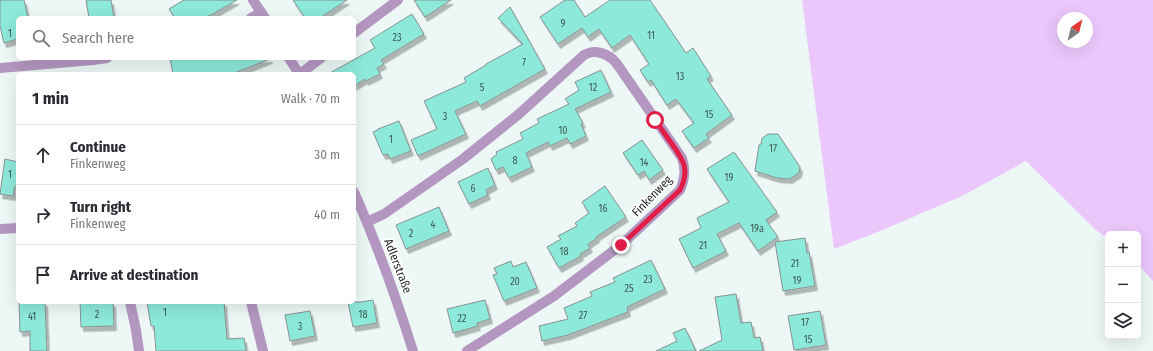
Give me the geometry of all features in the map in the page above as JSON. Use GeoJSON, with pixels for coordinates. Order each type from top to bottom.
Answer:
{"type":"FeatureCollection","features":[{"type":"Feature","properties":{"kind":"street"},"geometry":{"type":"LineString","coordinates":[[254,0],[263,15]]}},
{"type":"Feature","properties":{"kind":"street"},"geometry":{"type":"LineString","coordinates":[[356,32],[398,0]]}},
{"type":"Feature","properties":{"kind":"street","name":"Finkenweg"},"geometry":{"type":"LineString","coordinates":[[367,222],[384,214],[463,159],[519,114],[584,55],[594,52],[604,54],[612,58],[617,64],[682,158],[685,166],[685,174],[680,190],[615,249],[554,296],[467,351]]}},
{"type":"Feature","properties":{"kind":"street"},"geometry":{"type":"LineString","coordinates":[[0,68],[93,60]]}},
{"type":"Feature","properties":{"kind":"street"},"geometry":{"type":"LineString","coordinates":[[291,60],[299,72]]}},
{"type":"Feature","properties":{"kind":"street"},"geometry":{"type":"LineString","coordinates":[[303,72],[318,60]]}},
{"type":"Feature","properties":{"kind":"street","name":"Adlerstraße"},"geometry":{"type":"LineString","coordinates":[[356,197],[398,303],[413,351]]}},
{"type":"Feature","properties":{"kind":"street"},"geometry":{"type":"LineString","coordinates":[[0,229],[16,228]]}},
{"type":"Feature","properties":{"kind":"street"},"geometry":{"type":"LineString","coordinates":[[130,304],[139,351]]}},
{"type":"Feature","properties":{"kind":"street"},"geometry":{"type":"LineString","coordinates":[[251,304],[263,351]]}},
{"type":"Feature","properties":{"kind":"shaded area"},"geometry":{"type":"Polygon","coordinates":[[[802,0],[1153,0],[1153,281],[1141,267],[1141,231],[1105,231],[1105,237],[1096,230],[1026,161],[962,196],[834,249],[802,0]]]}},
{"type":"Feature","properties":{"kind":"building"},"geometry":{"type":"Polygon","coordinates":[[[0,0],[24,0],[28,16],[16,16],[16,40],[4,43],[0,26],[0,0]]]}},
{"type":"Feature","properties":{"kind":"building"},"geometry":{"type":"Polygon","coordinates":[[[86,0],[111,0],[114,16],[89,16],[86,0]]]}},
{"type":"Feature","properties":{"kind":"building"},"geometry":{"type":"Polygon","coordinates":[[[184,0],[237,0],[208,16],[174,16],[169,9],[184,0]]]}},
{"type":"Feature","properties":{"kind":"building"},"geometry":{"type":"Polygon","coordinates":[[[293,0],[347,0],[323,16],[304,16],[293,0]]]}},
{"type":"Feature","properties":{"kind":"building"},"geometry":{"type":"Polygon","coordinates":[[[414,0],[451,0],[425,17],[414,0]]]}},
{"type":"Feature","properties":{"kind":"building"},"geometry":{"type":"Polygon","coordinates":[[[565,0],[574,0],[585,17],[610,0],[650,0],[686,53],[693,48],[711,76],[707,79],[732,115],[706,134],[709,138],[694,148],[682,131],[694,123],[676,99],[667,105],[651,80],[648,82],[640,70],[649,64],[630,35],[612,48],[599,29],[588,37],[582,28],[558,44],[540,17],[565,0]]]}},
{"type":"Feature","properties":{"kind":"building"},"geometry":{"type":"Polygon","coordinates":[[[510,7],[545,69],[480,106],[477,101],[455,111],[466,134],[418,156],[411,140],[437,129],[424,101],[466,82],[464,78],[523,44],[498,18],[510,7]]]}},
{"type":"Feature","properties":{"kind":"building"},"geometry":{"type":"Polygon","coordinates":[[[412,14],[424,34],[381,60],[384,64],[377,68],[380,74],[366,81],[365,79],[356,85],[356,72],[332,72],[356,60],[356,59],[375,48],[370,40],[412,14]]]}},
{"type":"Feature","properties":{"kind":"building"},"geometry":{"type":"Polygon","coordinates":[[[170,60],[267,60],[237,72],[173,72],[170,60]]]}},
{"type":"Feature","properties":{"kind":"building"},"geometry":{"type":"Polygon","coordinates":[[[601,70],[611,92],[575,109],[583,123],[581,124],[586,136],[570,144],[567,138],[550,146],[548,142],[526,153],[532,167],[509,178],[503,167],[496,170],[491,159],[497,154],[496,152],[523,139],[520,133],[539,123],[537,119],[569,104],[565,99],[579,90],[575,82],[601,70]]]}},
{"type":"Feature","properties":{"kind":"building"},"geometry":{"type":"Polygon","coordinates":[[[399,121],[411,151],[390,159],[388,154],[383,155],[373,132],[399,121]]]}},
{"type":"Feature","properties":{"kind":"building"},"geometry":{"type":"Polygon","coordinates":[[[768,134],[778,134],[800,167],[799,173],[790,179],[777,178],[755,171],[759,145],[761,144],[762,138],[768,134]]]}},
{"type":"Feature","properties":{"kind":"building"},"geometry":{"type":"Polygon","coordinates":[[[642,140],[663,170],[649,180],[644,171],[638,175],[623,153],[642,140]]]}},
{"type":"Feature","properties":{"kind":"building"},"geometry":{"type":"Polygon","coordinates":[[[734,152],[777,212],[766,220],[778,237],[758,251],[739,223],[717,234],[726,251],[693,268],[679,239],[701,228],[697,218],[729,202],[707,169],[734,152]]]}},
{"type":"Feature","properties":{"kind":"building"},"geometry":{"type":"Polygon","coordinates":[[[5,159],[16,162],[16,186],[13,196],[0,194],[5,159]]]}},
{"type":"Feature","properties":{"kind":"building"},"geometry":{"type":"Polygon","coordinates":[[[488,168],[495,185],[486,190],[488,195],[469,204],[458,182],[488,168]]]}},
{"type":"Feature","properties":{"kind":"building"},"geometry":{"type":"Polygon","coordinates":[[[605,186],[626,217],[596,237],[597,238],[588,244],[590,248],[580,254],[581,256],[559,268],[547,247],[561,239],[558,236],[577,226],[575,223],[589,213],[582,202],[605,186]]]}},
{"type":"Feature","properties":{"kind":"building"},"geometry":{"type":"Polygon","coordinates":[[[439,207],[449,231],[406,249],[396,225],[439,207]]]}},
{"type":"Feature","properties":{"kind":"building"},"geometry":{"type":"Polygon","coordinates":[[[805,238],[815,286],[783,291],[775,242],[805,238]]]}},
{"type":"Feature","properties":{"kind":"building"},"geometry":{"type":"Polygon","coordinates":[[[651,260],[665,289],[627,307],[628,312],[568,335],[542,341],[539,326],[568,319],[564,308],[592,296],[590,292],[615,282],[613,278],[651,260]]]}},
{"type":"Feature","properties":{"kind":"building"},"geometry":{"type":"Polygon","coordinates":[[[511,261],[513,267],[526,262],[537,288],[504,301],[493,275],[497,274],[494,268],[511,261]]]}},
{"type":"Feature","properties":{"kind":"building"},"geometry":{"type":"Polygon","coordinates":[[[736,294],[741,323],[751,322],[754,338],[760,337],[763,351],[699,351],[722,340],[715,297],[736,294]]]}},
{"type":"Feature","properties":{"kind":"building"},"geometry":{"type":"Polygon","coordinates":[[[373,300],[377,323],[353,327],[348,304],[373,300]]]}},
{"type":"Feature","properties":{"kind":"building"},"geometry":{"type":"Polygon","coordinates":[[[485,300],[490,319],[477,323],[478,326],[453,333],[447,309],[485,300]]]}},
{"type":"Feature","properties":{"kind":"building"},"geometry":{"type":"Polygon","coordinates":[[[19,304],[45,304],[47,351],[30,351],[30,331],[20,332],[19,304]]]}},
{"type":"Feature","properties":{"kind":"building"},"geometry":{"type":"Polygon","coordinates":[[[80,304],[113,304],[114,326],[81,327],[80,304]]]}},
{"type":"Feature","properties":{"kind":"building"},"geometry":{"type":"Polygon","coordinates":[[[147,304],[224,304],[227,339],[244,338],[246,351],[156,351],[154,326],[151,326],[147,304]]]}},
{"type":"Feature","properties":{"kind":"building"},"geometry":{"type":"Polygon","coordinates":[[[310,311],[315,336],[290,341],[285,315],[310,311]]]}},
{"type":"Feature","properties":{"kind":"building"},"geometry":{"type":"Polygon","coordinates":[[[820,311],[826,345],[794,350],[788,316],[820,311]]]}},
{"type":"Feature","properties":{"kind":"building"},"geometry":{"type":"Polygon","coordinates":[[[685,328],[696,351],[656,351],[677,341],[673,333],[685,328]]]}},
{"type":"Feature","properties":{"kind":"route"},"geometry":{"type":"LineString","coordinates":[[621,245],[680,190],[683,183],[685,166],[682,158],[655,120]]}}]}
